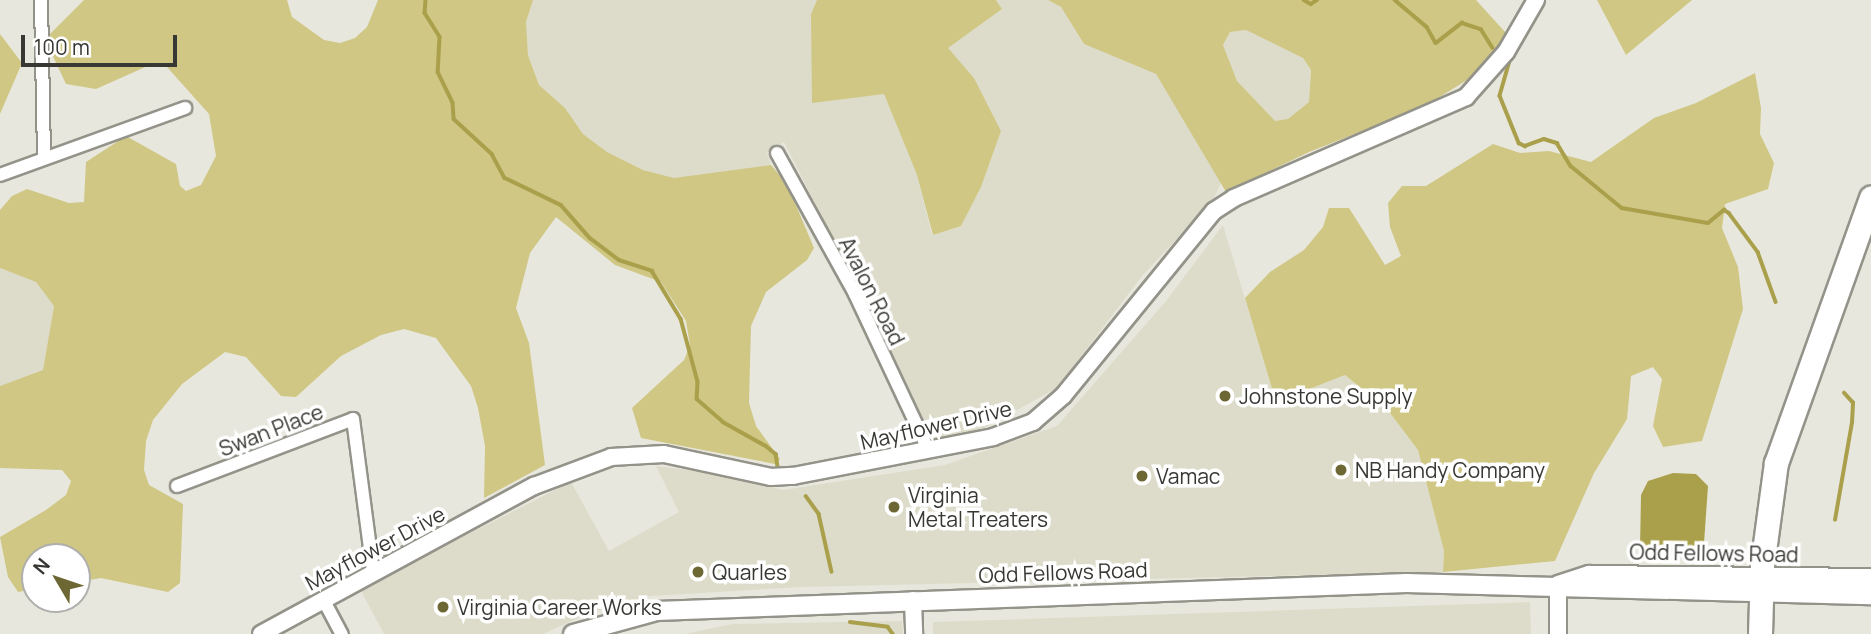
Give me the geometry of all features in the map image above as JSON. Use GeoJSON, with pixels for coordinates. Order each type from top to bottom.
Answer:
{"type":"FeatureCollection","features":[{"type":"Feature","properties":{"kind":"highway"},"geometry":{"type":"LineString","coordinates":[[1760,634],[1760,586],[1776,463],[1871,197]]}},
{"type":"Feature","properties":{"kind":"main road","name":"Odd Fellows Road"},"geometry":{"type":"LineString","coordinates":[[573,634],[657,611],[1406,583],[1558,585],[1581,590],[1760,586],[1871,578]]}},
{"type":"Feature","properties":{"kind":"main road","name":"Odd Fellows Road"},"geometry":{"type":"LineString","coordinates":[[1760,586],[1871,595]]}},
{"type":"Feature","properties":{"kind":"street"},"geometry":{"type":"LineString","coordinates":[[41,0],[44,158]]}},
{"type":"Feature","properties":{"kind":"street","name":"Mayflower Drive"},"geometry":{"type":"LineString","coordinates":[[261,634],[373,570],[534,486],[611,457],[664,454],[771,477],[817,472],[1013,431],[1047,413],[1214,211],[1234,198],[1466,97],[1506,52],[1536,0]]}},
{"type":"Feature","properties":{"kind":"street"},"geometry":{"type":"LineString","coordinates":[[0,175],[185,108]]}},
{"type":"Feature","properties":{"kind":"street","name":"Avalon Road"},"geometry":{"type":"LineString","coordinates":[[777,153],[855,294],[928,449]]}},
{"type":"Feature","properties":{"kind":"street","name":"Swan Place"},"geometry":{"type":"LineString","coordinates":[[177,486],[353,419],[373,570]]}},
{"type":"Feature","properties":{"kind":"street"},"geometry":{"type":"LineString","coordinates":[[1558,585],[1558,634]]}},
{"type":"Feature","properties":{"kind":"street"},"geometry":{"type":"LineString","coordinates":[[323,600],[342,634]]}},
{"type":"Feature","properties":{"kind":"street"},"geometry":{"type":"LineString","coordinates":[[913,600],[914,634]]}},
{"type":"Feature","properties":{"kind":"shaded area"},"geometry":{"type":"Polygon","coordinates":[[[84,0],[287,0],[292,17],[324,40],[340,43],[355,38],[367,27],[378,0],[533,0],[526,22],[528,55],[539,85],[565,108],[583,134],[607,152],[643,170],[674,178],[771,165],[787,184],[814,248],[807,260],[766,292],[751,326],[749,403],[756,426],[780,459],[775,464],[641,438],[632,408],[684,360],[690,345],[686,321],[661,282],[615,265],[556,217],[530,253],[516,308],[529,343],[545,465],[484,498],[485,446],[478,408],[471,386],[436,338],[404,329],[381,335],[341,356],[296,397],[281,396],[246,357],[225,352],[182,384],[153,420],[146,441],[144,470],[149,485],[183,504],[180,583],[168,592],[101,578],[91,580],[91,543],[21,543],[21,591],[18,592],[8,577],[0,537],[66,495],[71,481],[62,470],[0,468],[0,386],[43,370],[54,306],[36,282],[0,268],[0,210],[12,196],[27,189],[69,203],[84,202],[86,162],[126,136],[176,164],[180,186],[186,191],[201,185],[216,156],[209,114],[167,67],[152,64],[96,89],[66,84],[50,50],[50,34],[84,0]]]}},
{"type":"Feature","properties":{"kind":"shaded area"},"geometry":{"type":"Polygon","coordinates":[[[533,0],[817,0],[811,14],[884,94],[917,175],[932,235],[961,226],[981,187],[1001,131],[974,78],[947,48],[1002,9],[996,0],[1048,0],[1061,7],[1084,44],[1156,74],[1221,183],[1213,200],[1142,276],[1057,388],[970,436],[932,436],[784,142],[767,153],[771,165],[715,175],[674,178],[643,170],[607,152],[583,134],[565,108],[539,85],[528,55],[526,22],[533,0]]]}},
{"type":"Feature","properties":{"kind":"shaded area"},"geometry":{"type":"Polygon","coordinates":[[[817,0],[996,0],[1002,9],[948,48],[974,78],[1001,131],[981,187],[961,226],[933,235],[917,175],[884,94],[812,103],[811,14],[817,0]]]}},
{"type":"Feature","properties":{"kind":"shaded area"},"geometry":{"type":"Polygon","coordinates":[[[1048,0],[1476,0],[1506,33],[1480,72],[1425,106],[1309,152],[1226,192],[1156,74],[1084,44],[1061,7],[1048,0]],[[1246,30],[1230,32],[1223,45],[1237,81],[1275,121],[1288,119],[1309,102],[1311,70],[1303,58],[1246,30]]]}},
{"type":"Feature","properties":{"kind":"shaded area"},"geometry":{"type":"Polygon","coordinates":[[[1597,0],[1692,0],[1626,55],[1597,0]]]}},
{"type":"Feature","properties":{"kind":"shaded area"},"geometry":{"type":"Polygon","coordinates":[[[1246,30],[1303,58],[1311,70],[1309,102],[1288,120],[1275,121],[1237,81],[1223,45],[1230,32],[1246,30]]]}},
{"type":"Feature","properties":{"kind":"shaded area"},"geometry":{"type":"Polygon","coordinates":[[[0,34],[22,63],[0,114],[0,34]]]}},
{"type":"Feature","properties":{"kind":"shaded area"},"geometry":{"type":"Polygon","coordinates":[[[1755,73],[1761,108],[1760,134],[1774,163],[1768,189],[1725,204],[1722,228],[1738,267],[1743,309],[1702,441],[1663,447],[1653,426],[1662,379],[1653,367],[1631,376],[1627,419],[1594,473],[1555,561],[1443,572],[1444,551],[1418,450],[1387,409],[1345,375],[1276,402],[1245,298],[1270,272],[1304,250],[1323,227],[1329,208],[1349,208],[1385,265],[1401,256],[1390,227],[1388,203],[1402,186],[1426,186],[1493,144],[1520,153],[1549,151],[1591,162],[1654,118],[1696,103],[1755,73]]]}},
{"type":"Feature","properties":{"kind":"shaded area"},"geometry":{"type":"Polygon","coordinates":[[[1223,225],[1276,402],[1345,375],[1387,409],[1418,450],[1444,551],[1443,572],[801,587],[651,596],[589,613],[543,634],[384,634],[360,589],[571,482],[609,551],[679,512],[656,466],[722,474],[783,490],[945,465],[1057,426],[1166,301],[1223,225]]]}},
{"type":"Feature","properties":{"kind":"shaded area"},"geometry":{"type":"Polygon","coordinates":[[[0,268],[36,282],[54,306],[43,370],[0,386],[0,268]]]}},
{"type":"Feature","properties":{"kind":"shaded area"},"geometry":{"type":"Polygon","coordinates":[[[1673,473],[1696,474],[1708,486],[1704,543],[1692,553],[1640,549],[1641,495],[1648,481],[1673,473]]]}},
{"type":"Feature","properties":{"kind":"shaded area"},"geometry":{"type":"Polygon","coordinates":[[[1530,602],[1531,634],[933,634],[933,622],[1530,602]]]}},
{"type":"Feature","properties":{"kind":"shaded area"},"geometry":{"type":"Polygon","coordinates":[[[902,621],[903,634],[685,634],[732,624],[902,621]]]}},
{"type":"Feature","properties":{"kind":"waterway"},"geometry":{"type":"LineString","coordinates":[[426,0],[425,13],[440,37],[438,72],[453,103],[454,119],[492,154],[505,178],[561,205],[590,238],[619,260],[652,271],[681,319],[698,382],[697,399],[723,422],[776,454],[778,467]]}},
{"type":"Feature","properties":{"kind":"waterway"},"geometry":{"type":"LineString","coordinates":[[1304,0],[1311,4],[1317,0]]}},
{"type":"Feature","properties":{"kind":"waterway"},"geometry":{"type":"LineString","coordinates":[[1395,0],[1427,27],[1436,43],[1462,23],[1481,29],[1493,48]]}},
{"type":"Feature","properties":{"kind":"waterway"},"geometry":{"type":"LineString","coordinates":[[1510,61],[1500,96],[1519,143],[1525,146],[1544,139],[1557,143],[1571,166],[1622,208],[1708,223],[1724,210],[1729,213],[1758,252],[1776,302]]}},
{"type":"Feature","properties":{"kind":"waterway"},"geometry":{"type":"LineString","coordinates":[[1835,520],[1852,423],[1853,403],[1844,393]]}},
{"type":"Feature","properties":{"kind":"waterway"},"geometry":{"type":"LineString","coordinates":[[806,496],[819,514],[832,572]]}},
{"type":"Feature","properties":{"kind":"waterway"},"geometry":{"type":"LineString","coordinates":[[850,622],[888,627],[893,634]]}},
{"type":"Feature","properties":{"kind":"place","name":"Johnstone Supply"},"geometry":{"type":"Point","coordinates":[1225,396]}},
{"type":"Feature","properties":{"kind":"place","name":"NB Handy Company"},"geometry":{"type":"Point","coordinates":[1341,470]}},
{"type":"Feature","properties":{"kind":"place","name":"Vamac"},"geometry":{"type":"Point","coordinates":[1142,476]}},
{"type":"Feature","properties":{"kind":"place","name":"Virginia Metal Treaters"},"geometry":{"type":"Point","coordinates":[894,507]}},
{"type":"Feature","properties":{"kind":"place","name":"Quarles"},"geometry":{"type":"Point","coordinates":[698,572]}},
{"type":"Feature","properties":{"kind":"place","name":"Virginia Career Works"},"geometry":{"type":"Point","coordinates":[443,607]}}]}
